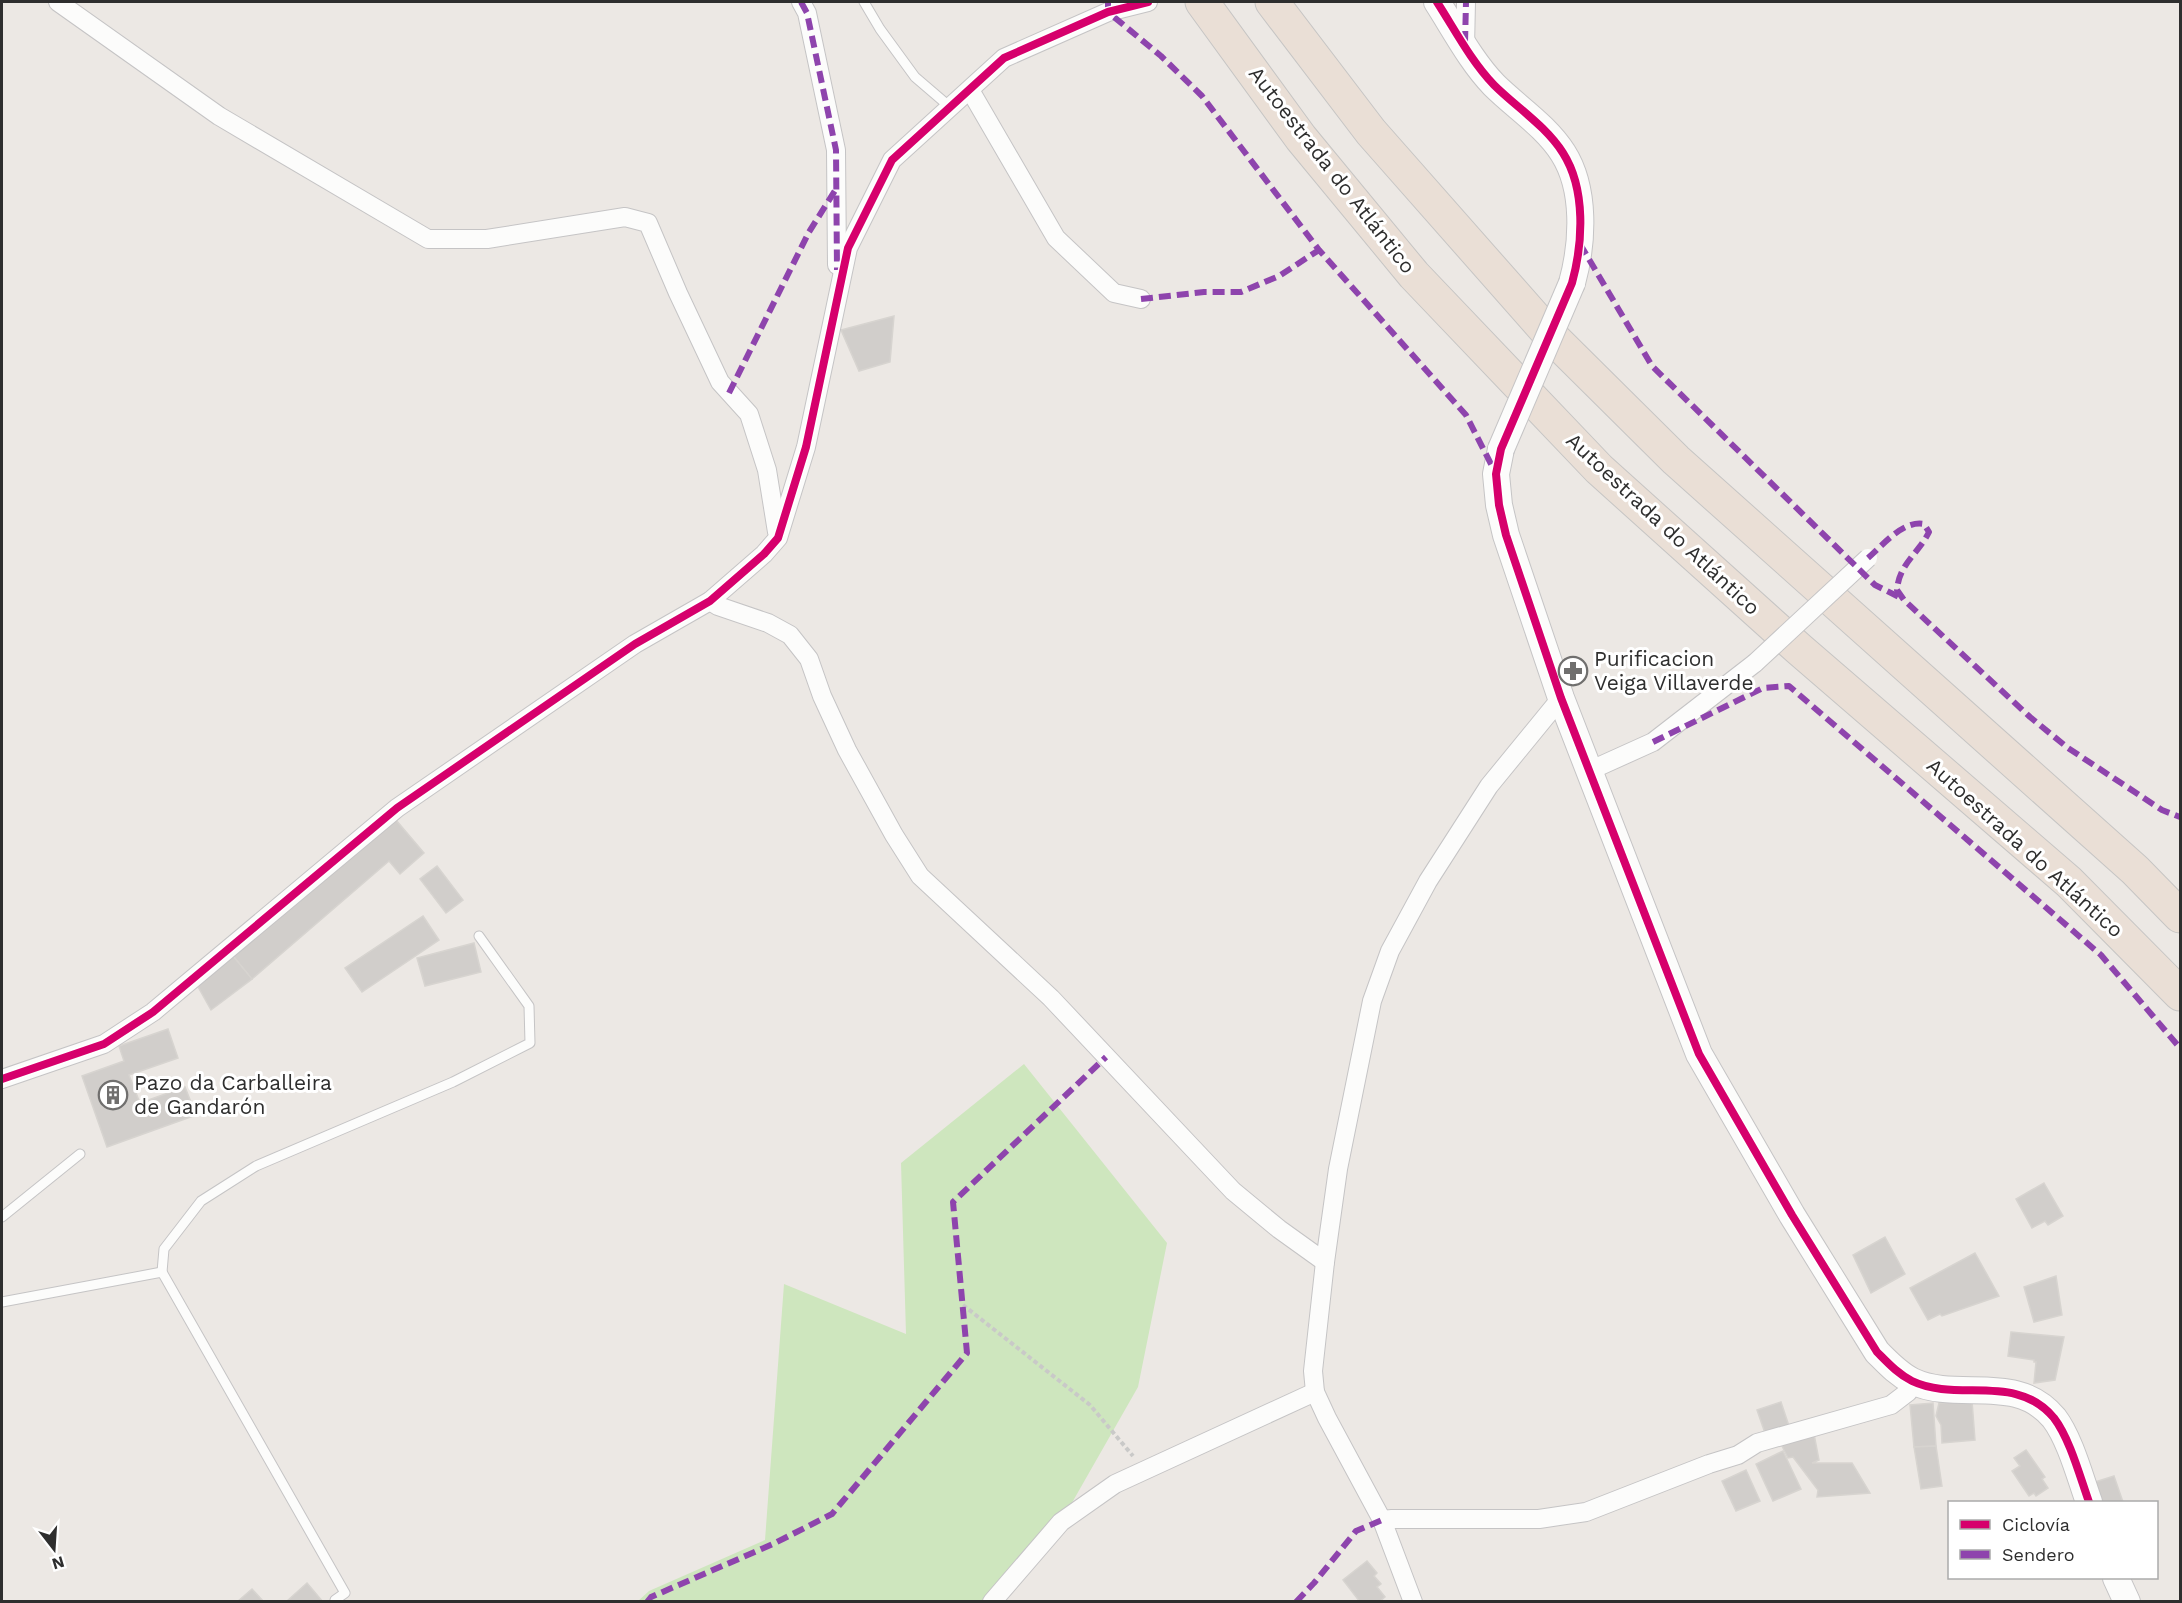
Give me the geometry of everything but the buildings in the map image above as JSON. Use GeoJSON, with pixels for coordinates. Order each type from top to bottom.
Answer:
{"type":"FeatureCollection","features":[{"type":"Feature","properties":{"kind":"highway","name":"Autoestrada do Atlántico"},"geometry":{"type":"LineString","coordinates":[[1202,2],[1301,138],[1414,275],[1599,469],[1799,649],[2069,882],[2181,994]]}},
{"type":"Feature","properties":{"kind":"highway"},"geometry":{"type":"LineString","coordinates":[[1272,2],[1371,132],[1550,334],[1676,460],[2135,870],[2181,916]]}},
{"type":"Feature","properties":{"kind":"street"},"geometry":{"type":"LineString","coordinates":[[58,2],[219,116],[428,239],[487,239],[625,217],[648,223],[720,382],[749,414],[767,470],[778,538]]}},
{"type":"Feature","properties":{"kind":"street"},"geometry":{"type":"LineString","coordinates":[[801,2],[807,14],[836,150],[838,297]]}},
{"type":"Feature","properties":{"kind":"street"},"geometry":{"type":"LineString","coordinates":[[2,1079],[104,1044],[153,1012],[397,808],[635,644],[710,601],[765,554],[778,538],[806,447],[848,248],[892,160],[1004,58],[1108,12],[1148,2]]}},
{"type":"Feature","properties":{"kind":"street"},"geometry":{"type":"LineString","coordinates":[[1437,2],[1465,47],[1493,84],[1553,141],[1563,153],[1571,169],[1579,209],[1580,243],[1572,283],[1502,449],[1496,474],[1499,505],[1506,535],[1561,698],[1591,770],[1699,1054],[1792,1215],[1877,1352],[1896,1370],[1914,1382],[1936,1387],[2011,1392],[2039,1404],[2054,1418],[2063,1434],[2088,1501]]}},
{"type":"Feature","properties":{"kind":"street"},"geometry":{"type":"LineString","coordinates":[[1465,47],[1466,2]]}},
{"type":"Feature","properties":{"kind":"street"},"geometry":{"type":"LineString","coordinates":[[970,90],[1056,238],[1114,293],[1141,299]]}},
{"type":"Feature","properties":{"kind":"street"},"geometry":{"type":"LineString","coordinates":[[1591,770],[1653,742],[1755,663],[1868,558]]}},
{"type":"Feature","properties":{"kind":"street"},"geometry":{"type":"LineString","coordinates":[[710,601],[718,606],[768,623],[790,636],[809,658],[822,696],[847,750],[894,835],[920,876],[1051,998],[1233,1191],[1279,1229],[1325,1262]]}},
{"type":"Feature","properties":{"kind":"street"},"geometry":{"type":"LineString","coordinates":[[1413,1602],[1382,1520],[1326,1418],[1315,1392],[1313,1371],[1338,1169],[1372,1001],[1390,951],[1428,881],[1489,786],[1561,698]]}},
{"type":"Feature","properties":{"kind":"street"},"geometry":{"type":"LineString","coordinates":[[1382,1520],[1403,1518],[1539,1519],[1586,1512],[1738,1455],[1757,1443],[1891,1405],[1908,1392],[1914,1382]]}},
{"type":"Feature","properties":{"kind":"street"},"geometry":{"type":"LineString","coordinates":[[992,1602],[1061,1522],[1115,1484],[1315,1392]]}},
{"type":"Feature","properties":{"kind":"street"},"geometry":{"type":"LineString","coordinates":[[2116,1579],[2127,1602]]}},
{"type":"Feature","properties":{"kind":"lane"},"geometry":{"type":"LineString","coordinates":[[864,2],[880,29],[915,76],[950,107]]}},
{"type":"Feature","properties":{"kind":"lane"},"geometry":{"type":"LineString","coordinates":[[335,1600],[345,1593],[162,1272],[164,1249],[201,1202],[256,1166],[453,1082],[530,1043],[529,1006],[479,936]]}},
{"type":"Feature","properties":{"kind":"lane"},"geometry":{"type":"LineString","coordinates":[[2,1217],[80,1154]]}},
{"type":"Feature","properties":{"kind":"lane"},"geometry":{"type":"LineString","coordinates":[[2,1302],[162,1272]]}},
{"type":"Feature","properties":{"kind":"path"},"geometry":{"type":"LineString","coordinates":[[963,1305],[1090,1405],[1145,1471]]}},
{"type":"Feature","properties":{"kind":"green space"},"geometry":{"type":"Polygon","coordinates":[[[1024,1064],[1167,1243],[1138,1387],[1061,1522],[992,1601],[637,1602],[649,1591],[765,1540],[784,1284],[906,1334],[901,1163],[1024,1064]]]}},
{"type":"Feature","properties":{"kind":"marked path"},"geometry":{"type":"LineString","coordinates":[[801,2],[807,13],[836,150],[837,270]]}},
{"type":"Feature","properties":{"kind":"marked path"},"geometry":{"type":"LineString","coordinates":[[1108,2],[1108,12],[1161,56],[1202,96],[1319,250],[1466,415],[1495,472]]}},
{"type":"Feature","properties":{"kind":"marked path"},"geometry":{"type":"LineString","coordinates":[[1465,43],[1466,2]]}},
{"type":"Feature","properties":{"kind":"marked path"},"geometry":{"type":"LineString","coordinates":[[729,393],[809,232],[836,189]]}},
{"type":"Feature","properties":{"kind":"marked path"},"geometry":{"type":"LineString","coordinates":[[1580,244],[1652,366],[1875,585],[1901,598]]}},
{"type":"Feature","properties":{"kind":"marked path"},"geometry":{"type":"LineString","coordinates":[[1141,299],[1204,292],[1241,292],[1279,276],[1319,250]]}},
{"type":"Feature","properties":{"kind":"marked path"},"geometry":{"type":"LineString","coordinates":[[1868,558],[1901,530],[1916,524],[1924,524],[1929,532],[1905,566],[1898,581],[1897,590],[1904,600],[2030,717],[2068,748],[2162,810],[2180,817]]}},
{"type":"Feature","properties":{"kind":"marked path"},"geometry":{"type":"LineString","coordinates":[[1653,742],[1763,688],[1789,686],[2101,955],[2180,1048]]}},
{"type":"Feature","properties":{"kind":"marked path"},"geometry":{"type":"LineString","coordinates":[[647,1602],[651,1597],[773,1544],[832,1514],[967,1353],[953,1202],[1106,1057]]}},
{"type":"Feature","properties":{"kind":"marked path"},"geometry":{"type":"LineString","coordinates":[[1296,1602],[1356,1531],[1382,1520]]}},
{"type":"Feature","properties":{"kind":"cycle path"},"geometry":{"type":"LineString","coordinates":[[2,1079],[104,1044],[153,1012],[397,808],[635,644],[710,601],[764,554],[778,538],[806,447],[848,248],[892,160],[1004,58],[1108,12],[1148,2]]}},
{"type":"Feature","properties":{"kind":"cycle path"},"geometry":{"type":"LineString","coordinates":[[1437,2],[1486,76],[1556,143],[1576,183],[1580,216],[1576,267],[1572,283],[1501,449],[1496,474],[1499,505],[1506,535],[1561,698],[1699,1054],[1792,1215],[1877,1352],[1902,1375],[1930,1387],[2004,1392],[2022,1396],[2039,1404],[2054,1418],[2065,1436],[2089,1501]]}},
{"type":"Feature","properties":{"kind":"place","name":"Purificacion Veiga Villaverde"},"geometry":{"type":"Point","coordinates":[1573,671]}},
{"type":"Feature","properties":{"kind":"place","name":"Pazo da Carballeira de Gandarón"},"geometry":{"type":"Point","coordinates":[113,1095]}}]}
